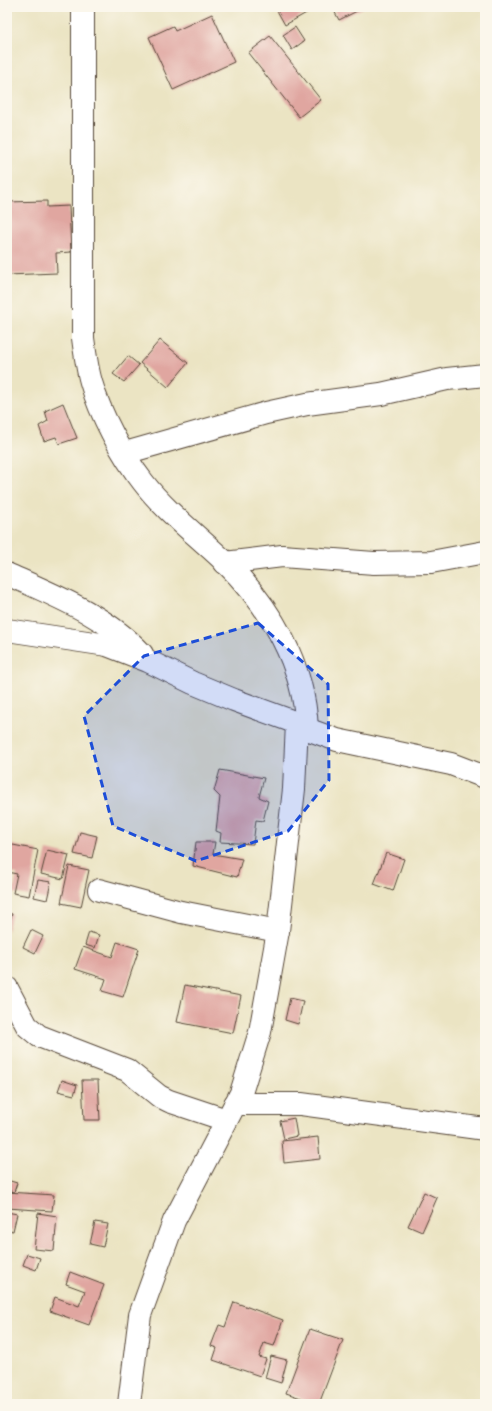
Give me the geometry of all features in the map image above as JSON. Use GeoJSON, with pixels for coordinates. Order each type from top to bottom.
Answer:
{"type":"FeatureCollection","features":[{"type":"Feature","properties":{"kind":"street"},"geometry":{"type":"LineString","coordinates":[[83,7],[83,338],[92,384],[99,402],[125,453],[142,481],[174,516],[225,563],[251,592],[275,624],[284,640],[302,687],[306,706],[294,789],[278,931],[260,1032],[241,1093],[174,1221],[140,1315],[130,1404]]}},
{"type":"Feature","properties":{"kind":"street"},"geometry":{"type":"LineString","coordinates":[[125,453],[266,413],[306,404],[381,394],[447,379],[485,375]]}},
{"type":"Feature","properties":{"kind":"street"},"geometry":{"type":"LineString","coordinates":[[225,563],[282,556],[374,563],[431,562],[485,552]]}},
{"type":"Feature","properties":{"kind":"street"},"geometry":{"type":"LineString","coordinates":[[7,574],[90,615],[126,637],[148,661]]}},
{"type":"Feature","properties":{"kind":"street"},"geometry":{"type":"LineString","coordinates":[[7,630],[107,645],[148,661],[193,683],[234,700],[337,740],[451,764],[485,777]]}},
{"type":"Feature","properties":{"kind":"street"},"geometry":{"type":"LineString","coordinates":[[99,890],[181,912],[278,931]]}},
{"type":"Feature","properties":{"kind":"street"},"geometry":{"type":"LineString","coordinates":[[7,988],[26,1026],[39,1036],[127,1070],[159,1096],[168,1101],[230,1112],[301,1104],[485,1129]]}},
{"type":"Feature","properties":{"kind":"highlighted area"},"geometry":{"type":"Polygon","coordinates":[[[258,623],[328,684],[329,780],[288,831],[196,861],[113,826],[84,716],[144,656],[258,623]]]}},
{"type":"Feature","properties":{"kind":"building"},"geometry":{"type":"Polygon","coordinates":[[[275,7],[317,7],[285,25],[275,7]]]}},
{"type":"Feature","properties":{"kind":"building"},"geometry":{"type":"Polygon","coordinates":[[[332,7],[365,7],[339,20],[332,7]]]}},
{"type":"Feature","properties":{"kind":"building"},"geometry":{"type":"Polygon","coordinates":[[[212,14],[234,62],[173,90],[149,37],[173,26],[175,31],[212,14]]]}},
{"type":"Feature","properties":{"kind":"building"},"geometry":{"type":"Polygon","coordinates":[[[295,27],[304,41],[292,50],[283,35],[295,27]]]}},
{"type":"Feature","properties":{"kind":"building"},"geometry":{"type":"Polygon","coordinates":[[[270,36],[321,100],[299,117],[248,53],[270,36]]]}},
{"type":"Feature","properties":{"kind":"building"},"geometry":{"type":"Polygon","coordinates":[[[47,201],[47,207],[69,206],[71,252],[56,253],[57,273],[7,275],[7,202],[47,201]]]}},
{"type":"Feature","properties":{"kind":"building"},"geometry":{"type":"Polygon","coordinates":[[[160,340],[188,363],[168,387],[140,363],[160,340]]]}},
{"type":"Feature","properties":{"kind":"building"},"geometry":{"type":"Polygon","coordinates":[[[128,356],[139,365],[124,382],[113,374],[128,356]]]}},
{"type":"Feature","properties":{"kind":"building"},"geometry":{"type":"Polygon","coordinates":[[[63,403],[77,438],[59,444],[56,437],[44,441],[39,426],[48,421],[45,411],[63,403]]]}},
{"type":"Feature","properties":{"kind":"building"},"geometry":{"type":"Polygon","coordinates":[[[220,770],[264,778],[259,797],[268,801],[263,821],[256,820],[253,844],[220,842],[221,833],[216,831],[220,797],[214,791],[220,770]]]}},
{"type":"Feature","properties":{"kind":"building"},"geometry":{"type":"Polygon","coordinates":[[[80,832],[97,836],[92,858],[74,854],[80,832]]]}},
{"type":"Feature","properties":{"kind":"building"},"geometry":{"type":"Polygon","coordinates":[[[196,842],[215,842],[213,854],[242,859],[237,877],[193,866],[196,842]]]}},
{"type":"Feature","properties":{"kind":"building"},"geometry":{"type":"Polygon","coordinates":[[[8,844],[38,850],[29,896],[13,893],[17,874],[7,872],[8,844]]]}},
{"type":"Feature","properties":{"kind":"building"},"geometry":{"type":"Polygon","coordinates":[[[47,850],[69,855],[63,879],[41,874],[47,850]]]}},
{"type":"Feature","properties":{"kind":"building"},"geometry":{"type":"Polygon","coordinates":[[[386,853],[404,859],[393,891],[374,884],[386,853]]]}},
{"type":"Feature","properties":{"kind":"building"},"geometry":{"type":"Polygon","coordinates":[[[69,866],[89,870],[81,907],[61,903],[69,866]]]}},
{"type":"Feature","properties":{"kind":"building"},"geometry":{"type":"Polygon","coordinates":[[[38,880],[51,882],[47,900],[34,897],[38,880]]]}},
{"type":"Feature","properties":{"kind":"building"},"geometry":{"type":"Polygon","coordinates":[[[7,913],[12,914],[7,932],[7,913]]]}},
{"type":"Feature","properties":{"kind":"building"},"geometry":{"type":"Polygon","coordinates":[[[31,930],[43,936],[35,953],[23,947],[31,930]]]}},
{"type":"Feature","properties":{"kind":"building"},"geometry":{"type":"Polygon","coordinates":[[[89,932],[99,935],[95,948],[85,945],[89,932]]]}},
{"type":"Feature","properties":{"kind":"building"},"geometry":{"type":"Polygon","coordinates":[[[117,942],[139,949],[123,997],[102,991],[106,979],[75,969],[83,947],[112,957],[117,942]]]}},
{"type":"Feature","properties":{"kind":"building"},"geometry":{"type":"Polygon","coordinates":[[[185,985],[241,996],[233,1033],[177,1022],[185,985]]]}},
{"type":"Feature","properties":{"kind":"building"},"geometry":{"type":"Polygon","coordinates":[[[290,998],[303,1001],[298,1024],[285,1020],[290,998]]]}},
{"type":"Feature","properties":{"kind":"building"},"geometry":{"type":"Polygon","coordinates":[[[62,1080],[77,1085],[74,1095],[58,1091],[62,1080]]]}},
{"type":"Feature","properties":{"kind":"building"},"geometry":{"type":"Polygon","coordinates":[[[82,1080],[98,1080],[100,1120],[84,1120],[82,1080]]]}},
{"type":"Feature","properties":{"kind":"building"},"geometry":{"type":"Polygon","coordinates":[[[294,1118],[297,1136],[284,1139],[280,1121],[294,1118]]]}},
{"type":"Feature","properties":{"kind":"building"},"geometry":{"type":"Polygon","coordinates":[[[318,1137],[320,1159],[284,1163],[282,1141],[318,1137]]]}},
{"type":"Feature","properties":{"kind":"building"},"geometry":{"type":"Polygon","coordinates":[[[7,1180],[17,1183],[14,1192],[7,1190],[7,1180]]]}},
{"type":"Feature","properties":{"kind":"building"},"geometry":{"type":"Polygon","coordinates":[[[7,1192],[54,1195],[52,1211],[7,1208],[7,1192]]]}},
{"type":"Feature","properties":{"kind":"building"},"geometry":{"type":"Polygon","coordinates":[[[424,1192],[437,1198],[422,1232],[408,1226],[424,1192]]]}},
{"type":"Feature","properties":{"kind":"building"},"geometry":{"type":"Polygon","coordinates":[[[7,1212],[17,1214],[13,1231],[7,1230],[7,1212]]]}},
{"type":"Feature","properties":{"kind":"building"},"geometry":{"type":"Polygon","coordinates":[[[38,1213],[57,1216],[54,1251],[34,1249],[38,1213]]]}},
{"type":"Feature","properties":{"kind":"building"},"geometry":{"type":"Polygon","coordinates":[[[95,1222],[108,1224],[103,1247],[90,1244],[95,1222]]]}},
{"type":"Feature","properties":{"kind":"building"},"geometry":{"type":"Polygon","coordinates":[[[27,1254],[40,1258],[36,1270],[23,1265],[27,1254]]]}},
{"type":"Feature","properties":{"kind":"building"},"geometry":{"type":"Polygon","coordinates":[[[70,1272],[104,1285],[89,1325],[50,1311],[55,1297],[79,1306],[85,1291],[66,1284],[70,1272]]]}},
{"type":"Feature","properties":{"kind":"building"},"geometry":{"type":"Polygon","coordinates":[[[234,1302],[283,1320],[274,1346],[264,1343],[259,1357],[266,1359],[260,1376],[213,1360],[217,1348],[211,1346],[219,1325],[225,1327],[234,1302]]]}},
{"type":"Feature","properties":{"kind":"building"},"geometry":{"type":"Polygon","coordinates":[[[310,1329],[343,1340],[319,1404],[286,1393],[310,1329]]]}},
{"type":"Feature","properties":{"kind":"building"},"geometry":{"type":"Polygon","coordinates":[[[271,1356],[287,1360],[281,1383],[265,1378],[271,1356]]]}}]}
